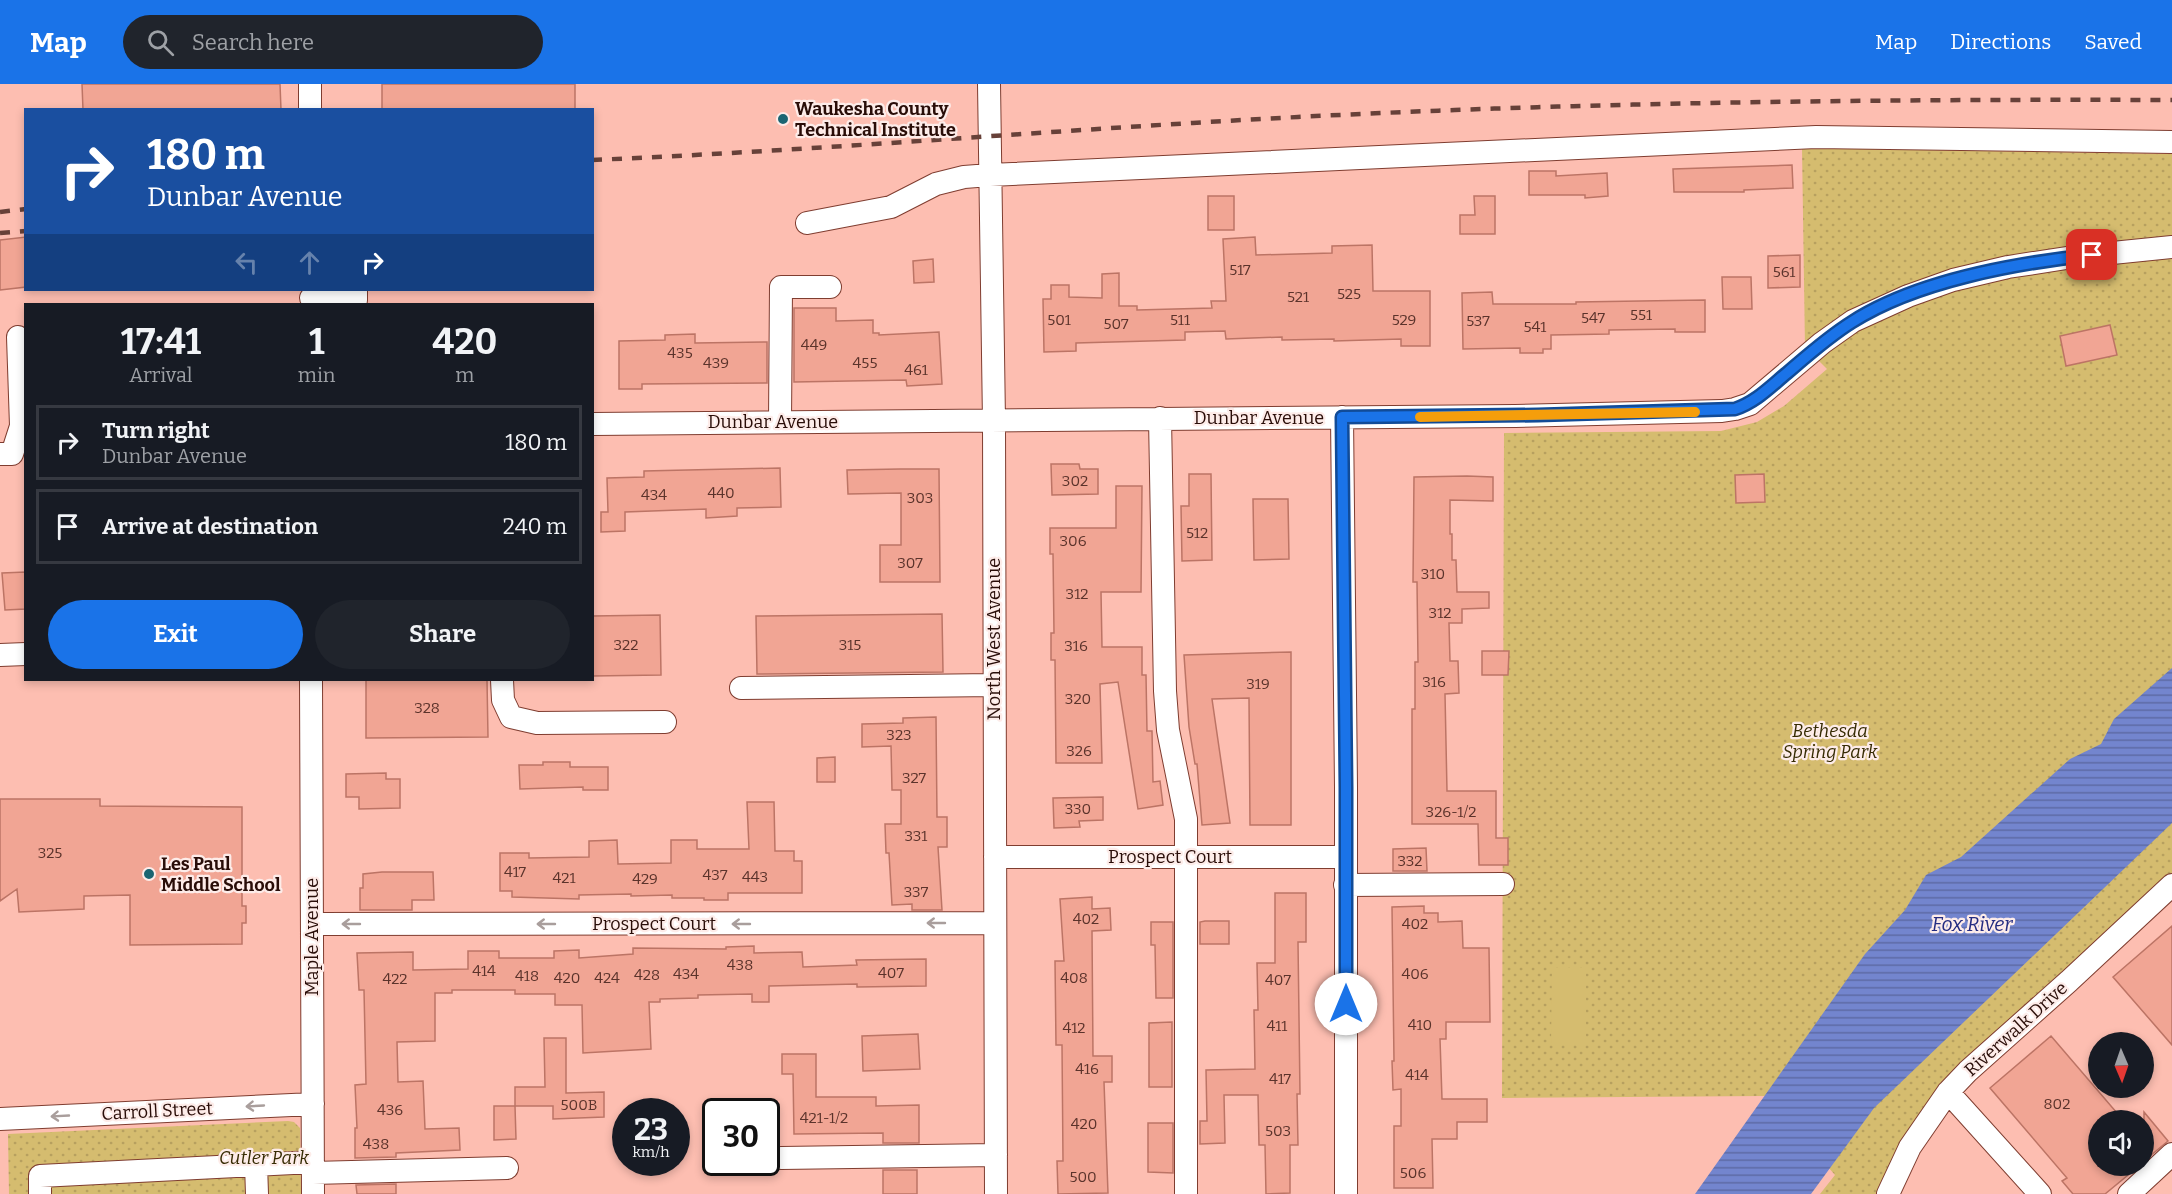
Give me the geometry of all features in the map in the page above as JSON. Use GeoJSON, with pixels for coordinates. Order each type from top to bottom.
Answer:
{"type":"FeatureCollection","features":[{"type":"Feature","properties":{"kind":"street"},"geometry":{"type":"LineString","coordinates":[[310,84],[310,108]]}},
{"type":"Feature","properties":{"kind":"street","name":"North West Avenue"},"geometry":{"type":"LineString","coordinates":[[989,84],[994,421],[996,1194]]}},
{"type":"Feature","properties":{"kind":"street"},"geometry":{"type":"LineString","coordinates":[[807,223],[891,207],[936,184],[964,177],[990,175],[1816,137],[2172,142]]}},
{"type":"Feature","properties":{"kind":"street","name":"Dunbar Avenue"},"geometry":{"type":"LineString","coordinates":[[594,424],[1526,416],[1735,409],[1750,404],[1822,343],[1853,321],[1908,296],[1953,280],[2008,267],[2073,257],[2172,247]]}},
{"type":"Feature","properties":{"kind":"street"},"geometry":{"type":"LineString","coordinates":[[780,422],[781,287],[830,287]]}},
{"type":"Feature","properties":{"kind":"street"},"geometry":{"type":"LineString","coordinates":[[311,297],[356,300],[356,291]]}},
{"type":"Feature","properties":{"kind":"street"},"geometry":{"type":"LineString","coordinates":[[0,454],[12,454],[21,426],[15,337]]}},
{"type":"Feature","properties":{"kind":"street"},"geometry":{"type":"LineString","coordinates":[[1342,417],[1346,1194]]}},
{"type":"Feature","properties":{"kind":"street"},"geometry":{"type":"LineString","coordinates":[[1160,418],[1165,691],[1168,730],[1186,819],[1186,1194]]}},
{"type":"Feature","properties":{"kind":"street"},"geometry":{"type":"LineString","coordinates":[[0,655],[24,654]]}},
{"type":"Feature","properties":{"kind":"street","name":"Maple Avenue"},"geometry":{"type":"LineString","coordinates":[[311,681],[313,1176]]}},
{"type":"Feature","properties":{"kind":"street"},"geometry":{"type":"LineString","coordinates":[[502,681],[503,700],[511,717],[537,723],[665,722]]}},
{"type":"Feature","properties":{"kind":"street"},"geometry":{"type":"LineString","coordinates":[[741,688],[994,685]]}},
{"type":"Feature","properties":{"kind":"street","name":"Prospect Court"},"geometry":{"type":"LineString","coordinates":[[994,857],[1346,857]]}},
{"type":"Feature","properties":{"kind":"street"},"geometry":{"type":"LineString","coordinates":[[1345,885],[1503,884]]}},
{"type":"Feature","properties":{"kind":"street","name":"Riverwalk Drive"},"geometry":{"type":"LineString","coordinates":[[1888,1194],[1910,1147],[1947,1092],[2172,885]]}},
{"type":"Feature","properties":{"kind":"street","name":"Prospect Court"},"geometry":{"type":"LineString","coordinates":[[313,924],[995,922]]}},
{"type":"Feature","properties":{"kind":"street"},"geometry":{"type":"LineString","coordinates":[[1947,1092],[2040,1194]]}},
{"type":"Feature","properties":{"kind":"street","name":"Carroll Street"},"geometry":{"type":"LineString","coordinates":[[0,1119],[313,1104]]}},
{"type":"Feature","properties":{"kind":"street"},"geometry":{"type":"LineString","coordinates":[[2129,1194],[2172,1154]]}},
{"type":"Feature","properties":{"kind":"street"},"geometry":{"type":"LineString","coordinates":[[781,1158],[996,1155]]}},
{"type":"Feature","properties":{"kind":"street"},"geometry":{"type":"LineString","coordinates":[[255,1164],[257,1194]]}},
{"type":"Feature","properties":{"kind":"street"},"geometry":{"type":"LineString","coordinates":[[40,1194],[40,1176],[255,1164],[313,1176],[507,1168]]}},
{"type":"Feature","properties":{"kind":"green space","name":"Bethesda Spring Park"},"geometry":{"type":"Polygon","coordinates":[[[1802,148],[2172,154],[2172,874],[1984,1044],[1879,1194],[1820,1194],[1835,1175],[1766,1096],[1502,1098],[1504,433],[1721,431],[1757,422],[1784,406],[1827,369],[1805,347],[1802,148]]]}},
{"type":"Feature","properties":{"kind":"green space"},"geometry":{"type":"Polygon","coordinates":[[[1552,968],[1586,968],[1586,1045],[1551,1045],[1552,968]]]}},
{"type":"Feature","properties":{"kind":"green space","name":"Cutler Park"},"geometry":{"type":"Polygon","coordinates":[[[294,1122],[300,1128],[301,1194],[9,1194],[8,1134],[294,1122]]]}},
{"type":"Feature","properties":{"kind":"water","name":"Fox River"},"geometry":{"type":"Polygon","coordinates":[[[2172,668],[2172,823],[1874,1108],[1811,1194],[1695,1194],[1865,954],[1905,910],[1926,875],[1961,857],[2070,759],[2101,744],[2114,719],[2172,668]]]}},
{"type":"Feature","properties":{"kind":"building"},"geometry":{"type":"Polygon","coordinates":[[[82,84],[280,84],[281,108],[83,108],[82,84]]]}},
{"type":"Feature","properties":{"kind":"building"},"geometry":{"type":"Polygon","coordinates":[[[382,84],[575,84],[575,108],[382,108],[382,84]]]}},
{"type":"Feature","properties":{"kind":"building"},"geometry":{"type":"Polygon","coordinates":[[[1792,165],[1793,188],[1744,190],[1744,192],[1674,192],[1673,169],[1792,165]]]}},
{"type":"Feature","properties":{"kind":"building"},"geometry":{"type":"Polygon","coordinates":[[[1529,171],[1556,171],[1556,176],[1607,173],[1608,196],[1585,198],[1585,195],[1529,195],[1529,171]]]}},
{"type":"Feature","properties":{"kind":"building"},"geometry":{"type":"Polygon","coordinates":[[[1208,196],[1234,196],[1234,230],[1208,230],[1208,196]]]}},
{"type":"Feature","properties":{"kind":"building"},"geometry":{"type":"Polygon","coordinates":[[[1474,196],[1495,196],[1495,234],[1460,234],[1460,215],[1475,215],[1474,196]]]}},
{"type":"Feature","properties":{"kind":"building"},"geometry":{"type":"Polygon","coordinates":[[[24,237],[24,287],[0,290],[0,240],[24,237]]]}},
{"type":"Feature","properties":{"kind":"building"},"geometry":{"type":"Polygon","coordinates":[[[1255,237],[1256,255],[1332,253],[1332,246],[1372,245],[1373,291],[1430,291],[1430,346],[1401,346],[1401,339],[1334,341],[1334,339],[1282,340],[1282,337],[1226,339],[1225,331],[1185,332],[1185,340],[1076,343],[1076,351],[1044,352],[1043,299],[1051,299],[1051,285],[1069,285],[1069,297],[1102,298],[1102,274],[1119,273],[1119,306],[1137,306],[1137,310],[1212,308],[1211,301],[1226,301],[1223,239],[1255,237]]]}},
{"type":"Feature","properties":{"kind":"building"},"geometry":{"type":"Polygon","coordinates":[[[1800,255],[1800,287],[1768,288],[1768,256],[1800,255]]]}},
{"type":"Feature","properties":{"kind":"building"},"geometry":{"type":"Polygon","coordinates":[[[933,259],[934,282],[914,283],[913,261],[933,259]]]}},
{"type":"Feature","properties":{"kind":"building"},"geometry":{"type":"Polygon","coordinates":[[[1722,277],[1751,277],[1752,309],[1723,309],[1722,277]]]}},
{"type":"Feature","properties":{"kind":"building"},"geometry":{"type":"Polygon","coordinates":[[[1492,292],[1493,304],[1705,300],[1705,332],[1675,332],[1675,329],[1609,330],[1609,334],[1551,335],[1551,349],[1543,349],[1543,353],[1520,353],[1520,348],[1463,349],[1462,293],[1492,292]]]}},
{"type":"Feature","properties":{"kind":"building"},"geometry":{"type":"Polygon","coordinates":[[[794,308],[836,308],[836,321],[873,320],[873,333],[879,333],[879,335],[939,332],[942,384],[907,386],[906,380],[794,382],[794,308]]]}},
{"type":"Feature","properties":{"kind":"building"},"geometry":{"type":"Polygon","coordinates":[[[2110,325],[2117,355],[2066,366],[2060,336],[2110,325]]]}},
{"type":"Feature","properties":{"kind":"building"},"geometry":{"type":"Polygon","coordinates":[[[695,334],[695,343],[767,342],[767,383],[642,384],[642,389],[619,389],[619,341],[665,340],[665,335],[695,334]]]}},
{"type":"Feature","properties":{"kind":"building"},"geometry":{"type":"Polygon","coordinates":[[[1051,464],[1079,464],[1080,469],[1098,469],[1098,494],[1052,495],[1051,464]]]}},
{"type":"Feature","properties":{"kind":"building"},"geometry":{"type":"Polygon","coordinates":[[[780,468],[781,507],[737,508],[737,516],[706,518],[706,509],[625,512],[625,531],[601,532],[601,512],[608,512],[607,478],[644,477],[644,471],[780,468]]]}},
{"type":"Feature","properties":{"kind":"building"},"geometry":{"type":"Polygon","coordinates":[[[939,469],[940,582],[880,582],[880,545],[901,545],[901,493],[848,494],[847,470],[939,469]]]}},
{"type":"Feature","properties":{"kind":"building"},"geometry":{"type":"Polygon","coordinates":[[[1189,474],[1211,474],[1212,560],[1182,561],[1181,506],[1189,506],[1189,474]]]}},
{"type":"Feature","properties":{"kind":"building"},"geometry":{"type":"Polygon","coordinates":[[[1764,474],[1765,502],[1736,503],[1735,475],[1764,474]]]}},
{"type":"Feature","properties":{"kind":"building"},"geometry":{"type":"Polygon","coordinates":[[[1414,477],[1493,477],[1493,501],[1450,500],[1450,534],[1452,534],[1452,560],[1456,560],[1457,592],[1489,592],[1489,608],[1462,609],[1462,623],[1449,623],[1450,661],[1458,661],[1459,693],[1445,694],[1447,791],[1496,791],[1496,838],[1508,838],[1508,865],[1479,865],[1478,824],[1412,824],[1412,709],[1415,709],[1415,662],[1418,662],[1417,582],[1413,582],[1414,477]]]}},
{"type":"Feature","properties":{"kind":"building"},"geometry":{"type":"Polygon","coordinates":[[[1116,486],[1142,486],[1141,592],[1101,592],[1102,647],[1142,647],[1142,675],[1146,675],[1147,731],[1152,731],[1153,782],[1160,781],[1163,805],[1138,809],[1118,682],[1100,684],[1102,763],[1056,763],[1055,660],[1051,660],[1051,633],[1054,633],[1053,554],[1050,554],[1050,528],[1116,528],[1116,486]]]}},
{"type":"Feature","properties":{"kind":"building"},"geometry":{"type":"Polygon","coordinates":[[[1253,499],[1288,499],[1289,559],[1254,560],[1253,499]]]}},
{"type":"Feature","properties":{"kind":"building"},"geometry":{"type":"Polygon","coordinates":[[[24,572],[24,609],[5,610],[2,573],[24,572]]]}},
{"type":"Feature","properties":{"kind":"building"},"geometry":{"type":"Polygon","coordinates":[[[942,614],[943,672],[757,674],[756,616],[942,614]]]}},
{"type":"Feature","properties":{"kind":"building"},"geometry":{"type":"Polygon","coordinates":[[[660,615],[661,675],[594,676],[594,616],[660,615]]]}},
{"type":"Feature","properties":{"kind":"building"},"geometry":{"type":"Polygon","coordinates":[[[1482,651],[1509,651],[1508,675],[1482,675],[1482,651]]]}},
{"type":"Feature","properties":{"kind":"building"},"geometry":{"type":"Polygon","coordinates":[[[1291,652],[1291,825],[1250,825],[1249,698],[1212,699],[1230,823],[1202,825],[1197,764],[1195,764],[1189,727],[1184,655],[1291,652]]]}},
{"type":"Feature","properties":{"kind":"building"},"geometry":{"type":"Polygon","coordinates":[[[366,681],[487,681],[488,737],[366,738],[366,681]]]}},
{"type":"Feature","properties":{"kind":"building"},"geometry":{"type":"Polygon","coordinates":[[[936,717],[937,817],[947,817],[947,847],[938,847],[942,910],[912,910],[912,904],[892,905],[885,824],[901,824],[901,790],[892,790],[891,746],[862,747],[862,724],[903,723],[903,718],[936,717]]]}},
{"type":"Feature","properties":{"kind":"building"},"geometry":{"type":"Polygon","coordinates":[[[835,757],[835,782],[817,782],[817,758],[835,757]]]}},
{"type":"Feature","properties":{"kind":"building"},"geometry":{"type":"Polygon","coordinates":[[[543,762],[570,762],[570,767],[608,767],[608,790],[583,790],[583,787],[520,789],[519,765],[543,765],[543,762]]]}},
{"type":"Feature","properties":{"kind":"building"},"geometry":{"type":"Polygon","coordinates":[[[386,773],[386,779],[400,779],[400,808],[359,809],[359,797],[346,797],[346,774],[386,773]]]}},
{"type":"Feature","properties":{"kind":"building"},"geometry":{"type":"Polygon","coordinates":[[[1103,797],[1103,820],[1079,821],[1080,827],[1054,828],[1053,798],[1103,797]]]}},
{"type":"Feature","properties":{"kind":"building"},"geometry":{"type":"Polygon","coordinates":[[[0,799],[100,799],[100,806],[242,807],[242,906],[246,906],[246,923],[242,923],[242,944],[130,945],[130,895],[84,896],[84,909],[19,912],[17,889],[0,901],[0,799]]]}},
{"type":"Feature","properties":{"kind":"building"},"geometry":{"type":"Polygon","coordinates":[[[747,802],[774,802],[775,851],[794,851],[794,861],[802,861],[802,893],[728,893],[728,900],[704,900],[704,898],[672,898],[672,895],[631,896],[631,894],[579,895],[579,899],[512,897],[512,891],[500,891],[500,853],[529,853],[529,858],[589,857],[589,841],[617,840],[618,864],[671,863],[671,840],[697,840],[697,849],[749,849],[747,802]]]}},
{"type":"Feature","properties":{"kind":"building"},"geometry":{"type":"Polygon","coordinates":[[[1426,848],[1427,871],[1393,871],[1393,849],[1426,848]]]}},
{"type":"Feature","properties":{"kind":"building"},"geometry":{"type":"Polygon","coordinates":[[[433,872],[434,900],[412,900],[412,910],[360,910],[360,888],[363,888],[363,874],[433,872]]]}},
{"type":"Feature","properties":{"kind":"building"},"geometry":{"type":"Polygon","coordinates":[[[1275,893],[1306,893],[1306,942],[1298,942],[1300,1094],[1297,1094],[1298,1145],[1290,1145],[1290,1193],[1266,1194],[1265,1145],[1259,1145],[1258,1095],[1224,1095],[1225,1143],[1200,1144],[1200,1121],[1207,1121],[1206,1070],[1255,1069],[1254,1010],[1258,1010],[1257,963],[1275,963],[1275,893]]]}},
{"type":"Feature","properties":{"kind":"building"},"geometry":{"type":"Polygon","coordinates":[[[1092,897],[1092,909],[1110,908],[1111,930],[1092,931],[1093,1056],[1112,1056],[1112,1082],[1104,1082],[1108,1193],[1058,1194],[1057,1161],[1063,1161],[1062,1045],[1056,1045],[1055,961],[1064,961],[1060,899],[1092,897]]]}},
{"type":"Feature","properties":{"kind":"building"},"geometry":{"type":"Polygon","coordinates":[[[1424,906],[1424,913],[1438,913],[1438,922],[1462,921],[1463,948],[1489,948],[1490,1022],[1446,1022],[1446,1039],[1440,1039],[1442,1099],[1487,1099],[1487,1122],[1457,1122],[1457,1139],[1432,1139],[1433,1188],[1394,1188],[1394,1126],[1401,1126],[1401,1089],[1393,1090],[1392,907],[1424,906]]]}},
{"type":"Feature","properties":{"kind":"building"},"geometry":{"type":"Polygon","coordinates":[[[1229,921],[1229,944],[1200,944],[1200,922],[1229,921]]]}},
{"type":"Feature","properties":{"kind":"building"},"geometry":{"type":"Polygon","coordinates":[[[1151,922],[1173,922],[1173,998],[1156,998],[1155,945],[1151,945],[1151,922]]]}},
{"type":"Feature","properties":{"kind":"building"},"geometry":{"type":"Polygon","coordinates":[[[2172,926],[2172,1045],[2113,977],[2172,926]]]}},
{"type":"Feature","properties":{"kind":"building"},"geometry":{"type":"Polygon","coordinates":[[[754,946],[754,953],[802,952],[803,967],[857,965],[856,960],[926,959],[926,986],[857,987],[857,984],[769,986],[769,1002],[752,1002],[752,994],[698,995],[698,998],[660,999],[660,1002],[649,1002],[651,1049],[583,1053],[582,1005],[555,1005],[555,994],[515,994],[515,990],[452,990],[452,993],[435,993],[435,1041],[397,1042],[398,1082],[423,1081],[425,1129],[459,1128],[460,1150],[396,1153],[396,1157],[355,1158],[355,1128],[357,1128],[355,1085],[366,1084],[364,990],[359,990],[357,953],[413,952],[413,970],[468,969],[468,951],[499,951],[499,958],[554,958],[554,951],[579,950],[579,958],[633,954],[633,948],[726,949],[726,947],[754,946]]]}},
{"type":"Feature","properties":{"kind":"building"},"geometry":{"type":"Polygon","coordinates":[[[1172,1022],[1172,1087],[1149,1087],[1149,1023],[1172,1022]]]}},
{"type":"Feature","properties":{"kind":"building"},"geometry":{"type":"Polygon","coordinates":[[[918,1034],[920,1069],[863,1071],[862,1036],[918,1034]]]}},
{"type":"Feature","properties":{"kind":"building"},"geometry":{"type":"Polygon","coordinates":[[[2051,1036],[2088,1079],[2088,1098],[2104,1098],[2114,1110],[2088,1110],[2088,1176],[2127,1176],[2105,1194],[2073,1194],[2062,1181],[2067,1178],[1990,1088],[2051,1036]]]}},
{"type":"Feature","properties":{"kind":"building"},"geometry":{"type":"Polygon","coordinates":[[[544,1038],[566,1038],[566,1093],[604,1092],[604,1117],[553,1119],[553,1106],[515,1106],[515,1087],[545,1087],[544,1038]]]}},
{"type":"Feature","properties":{"kind":"building"},"geometry":{"type":"Polygon","coordinates":[[[782,1054],[816,1054],[816,1097],[876,1097],[876,1106],[919,1105],[919,1143],[883,1143],[883,1133],[794,1134],[793,1074],[782,1074],[782,1054]]]}},
{"type":"Feature","properties":{"kind":"building"},"geometry":{"type":"Polygon","coordinates":[[[494,1106],[515,1106],[516,1139],[494,1140],[494,1106]]]}},
{"type":"Feature","properties":{"kind":"building"},"geometry":{"type":"Polygon","coordinates":[[[1148,1123],[1173,1123],[1173,1173],[1148,1172],[1148,1123]]]}},
{"type":"Feature","properties":{"kind":"building"},"geometry":{"type":"Polygon","coordinates":[[[2154,1124],[2168,1141],[2154,1153],[2154,1124]]]}},
{"type":"Feature","properties":{"kind":"building"},"geometry":{"type":"Polygon","coordinates":[[[883,1170],[917,1170],[917,1194],[883,1194],[883,1170]]]}},
{"type":"Feature","properties":{"kind":"building"},"geometry":{"type":"Polygon","coordinates":[[[396,1184],[396,1194],[357,1194],[356,1185],[396,1184]]]}},
{"type":"Feature","properties":{"kind":"railway"},"geometry":{"type":"LineString","coordinates":[[594,160],[1407,112],[1735,102],[2172,100]]}},
{"type":"Feature","properties":{"kind":"railway"},"geometry":{"type":"LineString","coordinates":[[0,212],[24,209]]}},
{"type":"Feature","properties":{"kind":"railway"},"geometry":{"type":"LineString","coordinates":[[0,233],[24,231]]}},
{"type":"Feature","properties":{"kind":"slow traffic"},"geometry":{"type":"LineString","coordinates":[[1420,417],[1695,412]]}},
{"type":"Feature","properties":{"kind":"place","name":"Waukesha County Technical Institute"},"geometry":{"type":"Point","coordinates":[783,119]}},
{"type":"Feature","properties":{"kind":"place","name":"Les Paul Middle School"},"geometry":{"type":"Point","coordinates":[149,874]}},
{"type":"Feature","properties":{"kind":"route"},"geometry":{"type":"LineString","coordinates":[[1346,1004],[1342,417],[1538,415],[1735,409],[1750,404],[1822,343],[1853,321],[1908,296],[1953,280],[2008,267],[2092,255]]}}]}
